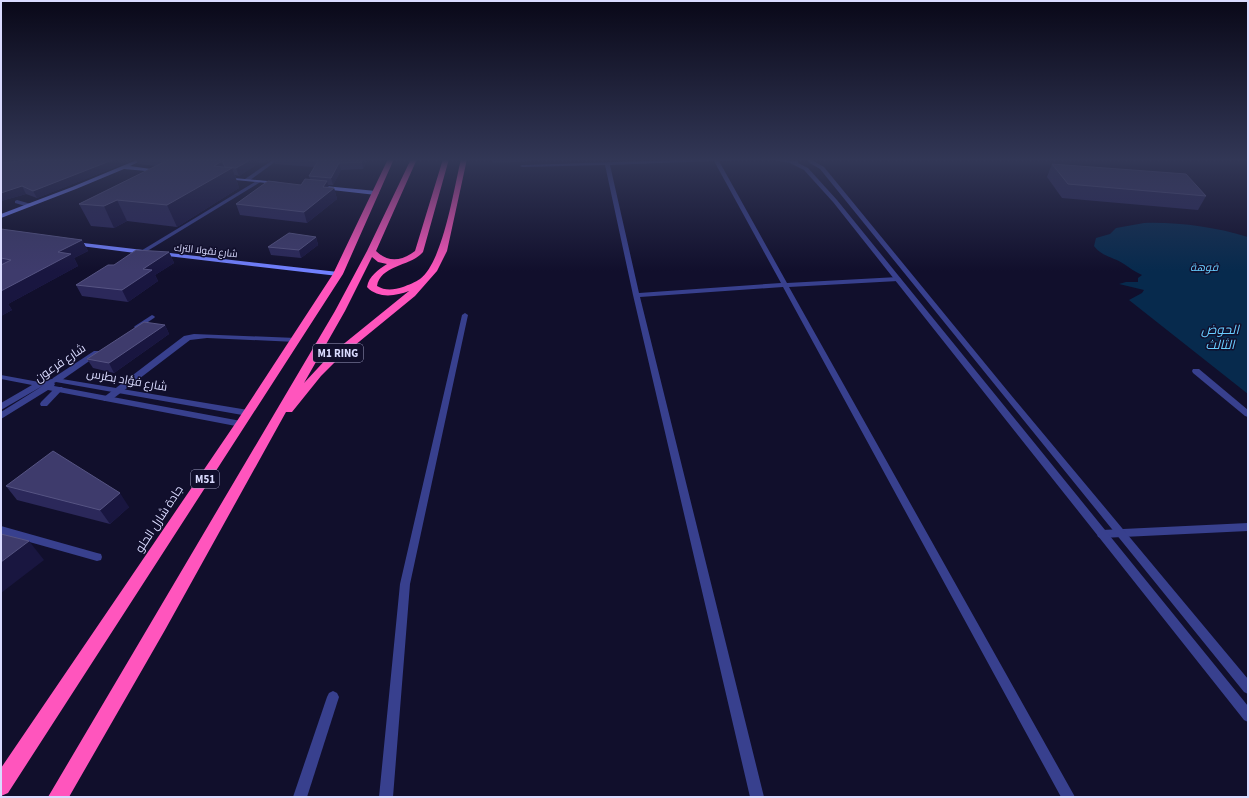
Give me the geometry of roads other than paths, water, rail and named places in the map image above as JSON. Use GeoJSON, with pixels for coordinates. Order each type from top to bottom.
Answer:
{"type":"FeatureCollection","features":[{"type":"Feature","properties":{"kind":"highway","name":"جادة شارل الحلو"},"geometry":{"type":"LineString","coordinates":[[1,786],[241,424],[338,274],[374,196]]}},
{"type":"Feature","properties":{"kind":"highway","name":"M51"},"geometry":{"type":"LineString","coordinates":[[58,797],[340,311],[371,251],[397,196]]}},
{"type":"Feature","properties":{"kind":"highway"},"geometry":{"type":"LineString","coordinates":[[425,280],[408,289],[396,292],[376,291],[372,287],[372,284],[379,274],[398,262],[409,259],[419,252],[435,196]]}},
{"type":"Feature","properties":{"kind":"highway","name":"M1 RING"},"geometry":{"type":"LineString","coordinates":[[264,440],[317,374],[334,357],[402,303],[434,269],[443,251],[455,196]]}},
{"type":"Feature","properties":{"kind":"highway"},"geometry":{"type":"LineString","coordinates":[[371,251],[375,257],[381,261],[398,262]]}},
{"type":"Feature","properties":{"kind":"street"},"geometry":{"type":"LineString","coordinates":[[1,216],[51,196]]}},
{"type":"Feature","properties":{"kind":"street"},"geometry":{"type":"LineString","coordinates":[[142,252],[235,196]]}},
{"type":"Feature","properties":{"kind":"street"},"geometry":{"type":"LineString","coordinates":[[614,196],[636,295],[757,797]]}},
{"type":"Feature","properties":{"kind":"street"},"geometry":{"type":"LineString","coordinates":[[736,196],[1068,797]]}},
{"type":"Feature","properties":{"kind":"street"},"geometry":{"type":"LineString","coordinates":[[831,196],[1248,716]]}},
{"type":"Feature","properties":{"kind":"street"},"geometry":{"type":"LineString","coordinates":[[845,196],[1248,688]]}},
{"type":"Feature","properties":{"kind":"street"},"geometry":{"type":"LineString","coordinates":[[17,202],[29,205]]}},
{"type":"Feature","properties":{"kind":"street","name":"شارع نقولا الترك"},"geometry":{"type":"LineString","coordinates":[[70,243],[338,274]]}},
{"type":"Feature","properties":{"kind":"street"},"geometry":{"type":"LineString","coordinates":[[636,295],[898,279]]}},
{"type":"Feature","properties":{"kind":"street"},"geometry":{"type":"LineString","coordinates":[[386,797],[405,584],[465,315]]}},
{"type":"Feature","properties":{"kind":"street"},"geometry":{"type":"LineString","coordinates":[[133,330],[152,317]]}},
{"type":"Feature","properties":{"kind":"street"},"geometry":{"type":"LineString","coordinates":[[107,398],[187,338],[194,336],[207,336],[296,340]]}},
{"type":"Feature","properties":{"kind":"street","name":"شارع فرعون"},"geometry":{"type":"LineString","coordinates":[[56,380],[101,351]]}},
{"type":"Feature","properties":{"kind":"street"},"geometry":{"type":"LineString","coordinates":[[1196,371],[1248,414]]}},
{"type":"Feature","properties":{"kind":"street","name":"شارع فؤاد بطرس"},"geometry":{"type":"LineString","coordinates":[[1,377],[59,390],[241,424]]}},
{"type":"Feature","properties":{"kind":"street","name":"شارع فؤاد بطرس"},"geometry":{"type":"LineString","coordinates":[[43,386],[56,380],[248,413]]}},
{"type":"Feature","properties":{"kind":"street","name":"شارع فرعون"},"geometry":{"type":"LineString","coordinates":[[1,407],[43,386]]}},
{"type":"Feature","properties":{"kind":"street","name":"شارع فرعون"},"geometry":{"type":"LineString","coordinates":[[1,416],[43,386]]}},
{"type":"Feature","properties":{"kind":"street"},"geometry":{"type":"LineString","coordinates":[[44,404],[59,390]]}},
{"type":"Feature","properties":{"kind":"street"},"geometry":{"type":"LineString","coordinates":[[1102,534],[1248,526]]}},
{"type":"Feature","properties":{"kind":"street"},"geometry":{"type":"LineString","coordinates":[[1,530],[97,557]]}},
{"type":"Feature","properties":{"kind":"street"},"geometry":{"type":"LineString","coordinates":[[300,797],[333,697]]}},
{"type":"Feature","properties":{"kind":"water","name":"فوهة"},"geometry":{"type":"Polygon","coordinates":[[[1144,223],[1170,223],[1197,226],[1223,230],[1248,237],[1248,394],[1129,300],[1142,293],[1144,290],[1119,284],[1126,282],[1138,282],[1138,278],[1142,275],[1120,262],[1104,255],[1094,246],[1096,238],[1110,234],[1116,228],[1144,223]]]}},
{"type":"Feature","properties":{"kind":"water label","name":"الحوض الثالث"},"geometry":{"type":"Point","coordinates":[1220,336]}}]}
